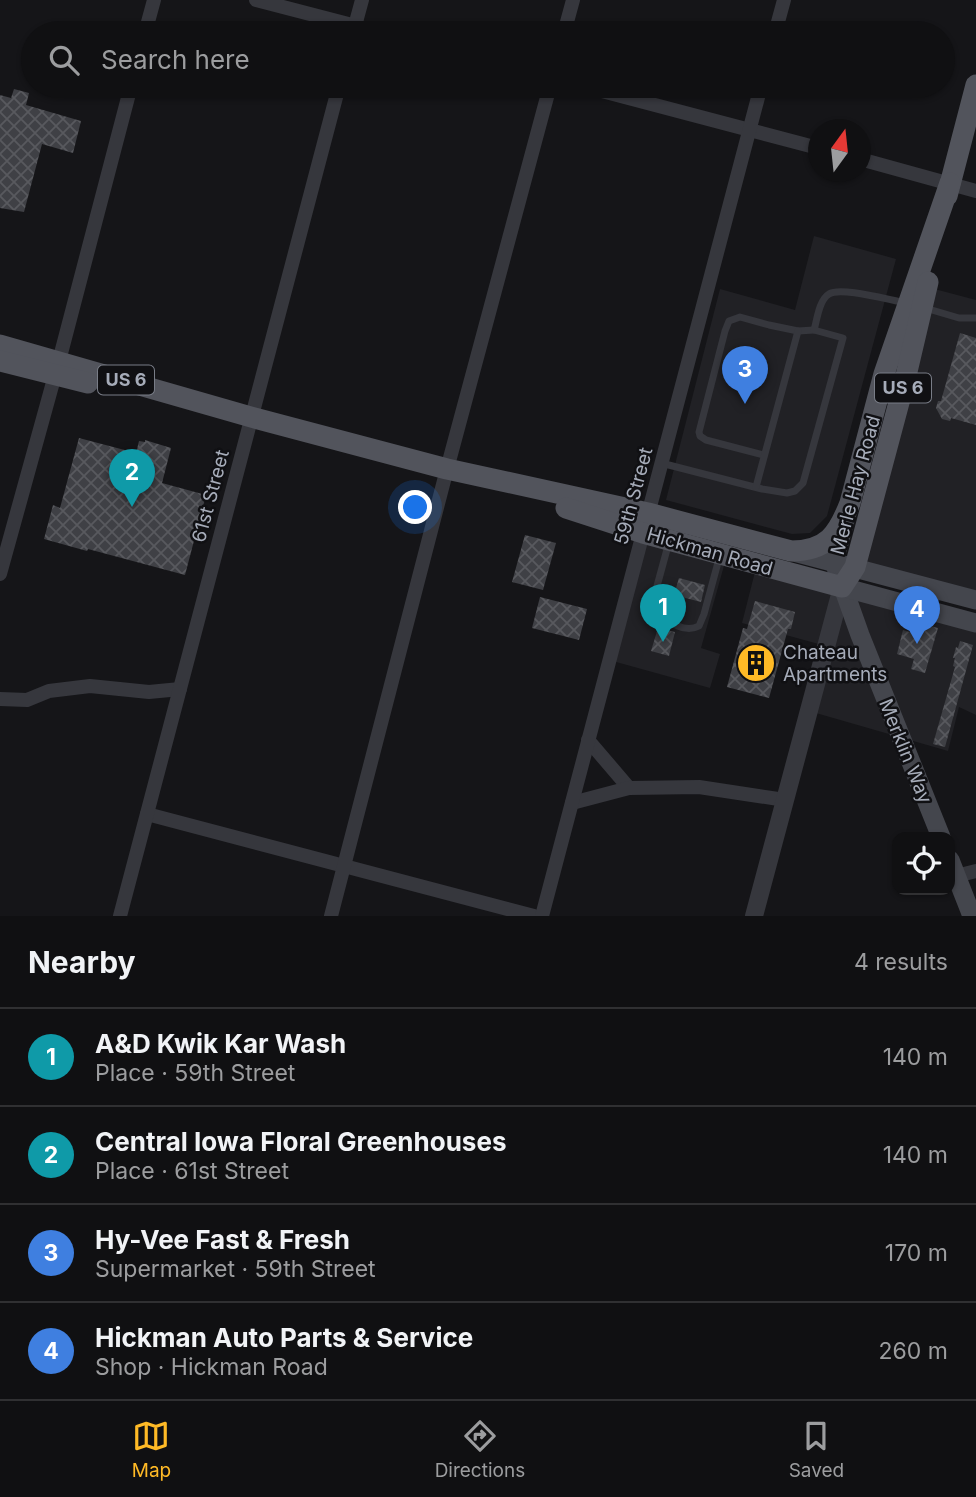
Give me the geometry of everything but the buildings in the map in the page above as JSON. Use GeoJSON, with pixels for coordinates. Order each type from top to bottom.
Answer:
{"type":"FeatureCollection","features":[{"type":"Feature","properties":{"kind":"main road","name":"Merle Hay Road"},"geometry":{"type":"LineString","coordinates":[[842,587],[834,562],[849,503],[884,374],[915,305],[976,85]]}},
{"type":"Feature","properties":{"kind":"main road","name":"Merle Hay Road"},"geometry":{"type":"LineString","coordinates":[[842,587],[855,567],[905,380],[915,305]]}},
{"type":"Feature","properties":{"kind":"main road","name":"Hickman Road"},"geometry":{"type":"LineString","coordinates":[[0,345],[57,368]]}},
{"type":"Feature","properties":{"kind":"main road","name":"Hickman Road"},"geometry":{"type":"LineString","coordinates":[[0,360],[57,368],[646,523],[791,551],[975,598]]}},
{"type":"Feature","properties":{"kind":"main road","name":"US 6"},"geometry":{"type":"LineString","coordinates":[[791,551],[806,551],[825,543],[842,523],[849,503]]}},
{"type":"Feature","properties":{"kind":"main road","name":"Hickman Road"},"geometry":{"type":"LineString","coordinates":[[646,523],[669,540],[976,623]]}},
{"type":"Feature","properties":{"kind":"main road","name":"Merklin Way"},"geometry":{"type":"LineString","coordinates":[[842,587],[939,832]]}},
{"type":"Feature","properties":{"kind":"main road"},"geometry":{"type":"LineString","coordinates":[[955,873],[972,916]]}},
{"type":"Feature","properties":{"kind":"street"},"geometry":{"type":"LineString","coordinates":[[148,21],[154,0]]}},
{"type":"Feature","properties":{"kind":"street"},"geometry":{"type":"LineString","coordinates":[[256,0],[325,21]]}},
{"type":"Feature","properties":{"kind":"street"},"geometry":{"type":"LineString","coordinates":[[356,21],[362,0]]}},
{"type":"Feature","properties":{"kind":"street"},"geometry":{"type":"LineString","coordinates":[[567,21],[573,0]]}},
{"type":"Feature","properties":{"kind":"street"},"geometry":{"type":"LineString","coordinates":[[778,21],[784,0]]}},
{"type":"Feature","properties":{"kind":"street"},"geometry":{"type":"LineString","coordinates":[[0,575],[128,98]]}},
{"type":"Feature","properties":{"kind":"street","name":"61st Street"},"geometry":{"type":"LineString","coordinates":[[120,916],[336,98]]}},
{"type":"Feature","properties":{"kind":"street"},"geometry":{"type":"LineString","coordinates":[[331,916],[547,98]]}},
{"type":"Feature","properties":{"kind":"street"},"geometry":{"type":"LineString","coordinates":[[629,98],[808,145]]}},
{"type":"Feature","properties":{"kind":"street","name":"59th Street"},"geometry":{"type":"LineString","coordinates":[[542,916],[758,98]]}},
{"type":"Feature","properties":{"kind":"street"},"geometry":{"type":"LineString","coordinates":[[871,162],[976,191]]}},
{"type":"Feature","properties":{"kind":"street","name":"Merle Hay Road"},"geometry":{"type":"LineString","coordinates":[[754,916],[842,587]]}},
{"type":"Feature","properties":{"kind":"street"},"geometry":{"type":"LineString","coordinates":[[0,699],[27,700],[50,691],[90,686],[149,692],[180,689]]}},
{"type":"Feature","properties":{"kind":"street"},"geometry":{"type":"LineString","coordinates":[[588,740],[629,788]]}},
{"type":"Feature","properties":{"kind":"street"},"geometry":{"type":"LineString","coordinates":[[572,803],[629,788],[699,787],[785,800]]}},
{"type":"Feature","properties":{"kind":"street"},"geometry":{"type":"LineString","coordinates":[[147,814],[534,916]]}},
{"type":"Feature","properties":{"kind":"street"},"geometry":{"type":"LineString","coordinates":[[955,868],[976,871]]}},
{"type":"Feature","properties":{"kind":"lane"},"geometry":{"type":"LineString","coordinates":[[814,330],[820,308],[827,295],[833,292],[850,292],[959,317],[976,318]]}},
{"type":"Feature","properties":{"kind":"lane"},"geometry":{"type":"LineString","coordinates":[[661,463],[756,488],[787,493],[796,491],[803,483],[843,338],[814,330],[798,331],[740,317],[729,321],[700,436],[706,440],[764,455]]}},
{"type":"Feature","properties":{"kind":"lane"},"geometry":{"type":"LineString","coordinates":[[756,488],[798,331]]}},
{"type":"Feature","properties":{"kind":"lane"},"geometry":{"type":"LineString","coordinates":[[669,540],[651,608],[684,628],[699,626],[720,554]]}},
{"type":"Feature","properties":{"kind":"shaded area"},"geometry":{"type":"Polygon","coordinates":[[[814,236],[896,259],[827,516],[810,533],[792,534],[666,500],[720,289],[795,310],[814,236]]]}},
{"type":"Feature","properties":{"kind":"shaded area"},"geometry":{"type":"Polygon","coordinates":[[[927,287],[976,300],[976,600],[855,567],[927,287]]]}},
{"type":"Feature","properties":{"kind":"shaded area"},"geometry":{"type":"Polygon","coordinates":[[[643,533],[727,555],[701,648],[720,654],[710,688],[609,660],[643,533]]]}},
{"type":"Feature","properties":{"kind":"shaded area"},"geometry":{"type":"Polygon","coordinates":[[[757,564],[976,623],[976,715],[959,707],[948,751],[809,711],[826,646],[742,623],[757,564]]]}},
{"type":"Feature","properties":{"kind":"place","name":"Hy-Vee Fast & Fresh"},"geometry":{"type":"Point","coordinates":[745,404]}},
{"type":"Feature","properties":{"kind":"place","name":"Central Iowa Floral Greenhouses"},"geometry":{"type":"Point","coordinates":[132,507]}},
{"type":"Feature","properties":{"kind":"place","name":"A&D Kwik Kar Wash"},"geometry":{"type":"Point","coordinates":[663,642]}},
{"type":"Feature","properties":{"kind":"place","name":"Hickman Auto Parts & Service"},"geometry":{"type":"Point","coordinates":[917,644]}},
{"type":"Feature","properties":{"kind":"place","name":"Chateau Apartments"},"geometry":{"type":"Point","coordinates":[756,663]}}]}
